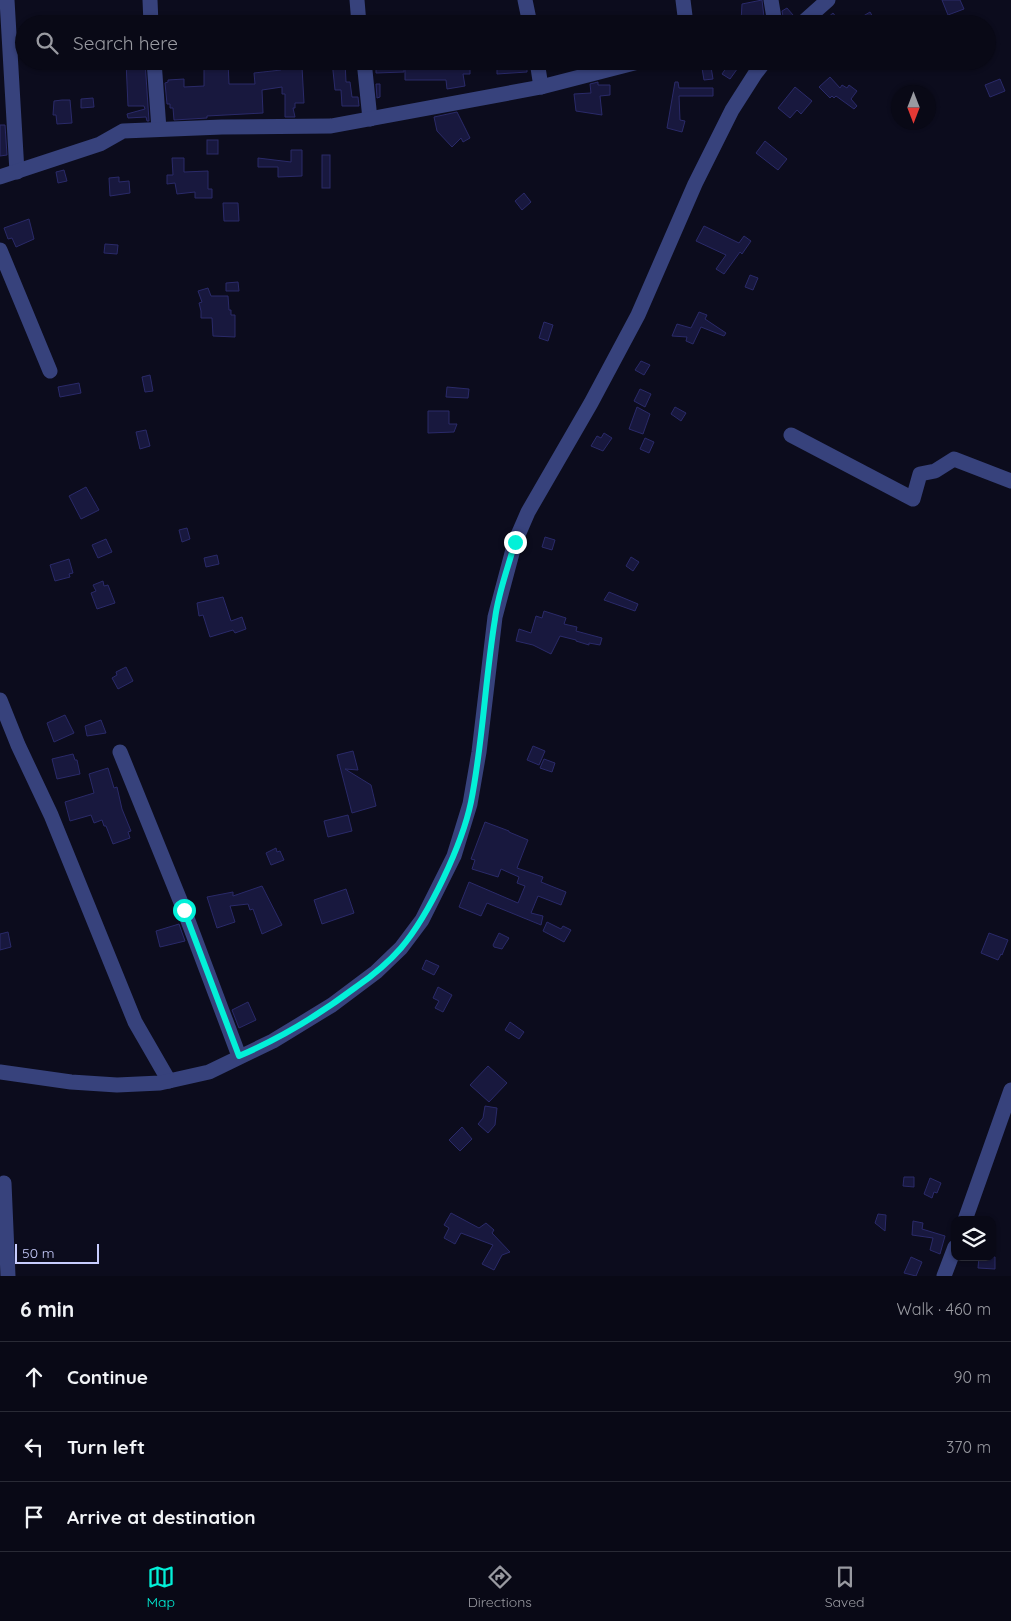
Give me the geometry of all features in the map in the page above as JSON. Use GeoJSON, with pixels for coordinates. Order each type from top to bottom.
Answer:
{"type":"FeatureCollection","features":[{"type":"Feature","properties":{"kind":"street"},"geometry":{"type":"LineString","coordinates":[[7,0],[17,172]]}},
{"type":"Feature","properties":{"kind":"street"},"geometry":{"type":"LineString","coordinates":[[150,0],[151,15]]}},
{"type":"Feature","properties":{"kind":"street"},"geometry":{"type":"LineString","coordinates":[[357,0],[358,15]]}},
{"type":"Feature","properties":{"kind":"street"},"geometry":{"type":"LineString","coordinates":[[525,0],[528,15]]}},
{"type":"Feature","properties":{"kind":"street"},"geometry":{"type":"LineString","coordinates":[[683,0],[685,15]]}},
{"type":"Feature","properties":{"kind":"street"},"geometry":{"type":"LineString","coordinates":[[771,0],[774,15]]}},
{"type":"Feature","properties":{"kind":"street"},"geometry":{"type":"LineString","coordinates":[[811,15],[828,0]]}},
{"type":"Feature","properties":{"kind":"street"},"geometry":{"type":"LineString","coordinates":[[155,70],[159,129]]}},
{"type":"Feature","properties":{"kind":"street"},"geometry":{"type":"LineString","coordinates":[[365,70],[370,119]]}},
{"type":"Feature","properties":{"kind":"street"},"geometry":{"type":"LineString","coordinates":[[538,70],[541,87]]}},
{"type":"Feature","properties":{"kind":"street"},"geometry":{"type":"LineString","coordinates":[[0,177],[100,144],[123,131],[332,126],[541,87],[607,70]]}},
{"type":"Feature","properties":{"kind":"street"},"geometry":{"type":"LineString","coordinates":[[0,1072],[71,1082],[117,1085],[169,1081],[209,1072],[239,1056],[273,1042],[332,1006],[376,972],[401,948],[422,920],[454,856],[470,804],[479,752],[495,617],[515,542],[528,512],[591,403],[638,315],[695,184],[732,110],[758,70]]}},
{"type":"Feature","properties":{"kind":"street"},"geometry":{"type":"LineString","coordinates":[[0,250],[50,371]]}},
{"type":"Feature","properties":{"kind":"street"},"geometry":{"type":"LineString","coordinates":[[791,435],[912,499],[920,474],[935,471],[954,460],[1011,481]]}},
{"type":"Feature","properties":{"kind":"street"},"geometry":{"type":"LineString","coordinates":[[0,700],[18,745],[51,815],[136,1022],[169,1081]]}},
{"type":"Feature","properties":{"kind":"street"},"geometry":{"type":"LineString","coordinates":[[120,752],[184,910],[239,1056]]}},
{"type":"Feature","properties":{"kind":"street"},"geometry":{"type":"LineString","coordinates":[[965,1216],[1011,1090]]}},
{"type":"Feature","properties":{"kind":"street"},"geometry":{"type":"LineString","coordinates":[[4,1183],[8,1276]]}},
{"type":"Feature","properties":{"kind":"street"},"geometry":{"type":"LineString","coordinates":[[944,1276],[951,1258]]}},
{"type":"Feature","properties":{"kind":"building"},"geometry":{"type":"Polygon","coordinates":[[[762,0],[764,15],[741,15],[742,4],[762,0]]]}},
{"type":"Feature","properties":{"kind":"building"},"geometry":{"type":"Polygon","coordinates":[[[942,0],[960,0],[964,9],[948,15],[942,0]]]}},
{"type":"Feature","properties":{"kind":"building"},"geometry":{"type":"Polygon","coordinates":[[[787,8],[793,15],[783,15],[782,11],[787,8]]]}},
{"type":"Feature","properties":{"kind":"building"},"geometry":{"type":"Polygon","coordinates":[[[126,70],[146,70],[149,121],[147,121],[146,117],[128,118],[127,114],[145,109],[144,106],[128,106],[126,70]]]}},
{"type":"Feature","properties":{"kind":"building"},"geometry":{"type":"Polygon","coordinates":[[[204,70],[228,70],[229,84],[255,84],[254,73],[302,70],[304,103],[295,103],[295,108],[293,108],[295,117],[285,117],[285,94],[282,94],[282,87],[262,90],[263,113],[174,120],[173,108],[170,108],[170,104],[167,104],[165,83],[168,80],[184,79],[184,87],[204,86],[204,70]]]}},
{"type":"Feature","properties":{"kind":"building"},"geometry":{"type":"Polygon","coordinates":[[[333,70],[345,70],[346,82],[350,82],[352,97],[358,97],[359,106],[342,106],[341,90],[335,90],[333,70]]]}},
{"type":"Feature","properties":{"kind":"building"},"geometry":{"type":"Polygon","coordinates":[[[376,70],[404,70],[404,72],[376,73],[376,70]]]}},
{"type":"Feature","properties":{"kind":"building"},"geometry":{"type":"Polygon","coordinates":[[[405,70],[470,70],[470,74],[463,74],[465,86],[447,89],[446,80],[405,80],[405,70]]]}},
{"type":"Feature","properties":{"kind":"building"},"geometry":{"type":"Polygon","coordinates":[[[497,70],[527,70],[527,72],[497,74],[497,70]]]}},
{"type":"Feature","properties":{"kind":"building"},"geometry":{"type":"Polygon","coordinates":[[[702,70],[712,70],[713,79],[704,80],[702,70]]]}},
{"type":"Feature","properties":{"kind":"building"},"geometry":{"type":"Polygon","coordinates":[[[725,70],[736,70],[730,79],[722,74],[725,70]]]}},
{"type":"Feature","properties":{"kind":"building"},"geometry":{"type":"Polygon","coordinates":[[[830,77],[840,88],[842,85],[847,88],[849,85],[857,91],[851,99],[857,106],[854,109],[836,96],[830,98],[819,87],[830,77]]]}},
{"type":"Feature","properties":{"kind":"building"},"geometry":{"type":"Polygon","coordinates":[[[1000,79],[1005,91],[990,97],[985,85],[1000,79]]]}},
{"type":"Feature","properties":{"kind":"building"},"geometry":{"type":"Polygon","coordinates":[[[598,82],[598,85],[610,85],[610,95],[600,96],[602,115],[576,111],[574,94],[591,93],[590,84],[598,82]]]}},
{"type":"Feature","properties":{"kind":"building"},"geometry":{"type":"Polygon","coordinates":[[[675,82],[678,82],[679,88],[713,88],[713,96],[679,96],[680,120],[685,121],[682,132],[667,128],[675,82]]]}},
{"type":"Feature","properties":{"kind":"building"},"geometry":{"type":"Polygon","coordinates":[[[376,84],[380,84],[380,97],[377,98],[376,84]]]}},
{"type":"Feature","properties":{"kind":"building"},"geometry":{"type":"Polygon","coordinates":[[[795,87],[812,101],[801,114],[797,110],[790,118],[778,108],[795,87]]]}},
{"type":"Feature","properties":{"kind":"building"},"geometry":{"type":"Polygon","coordinates":[[[93,98],[94,107],[81,108],[81,99],[93,98]]]}},
{"type":"Feature","properties":{"kind":"building"},"geometry":{"type":"Polygon","coordinates":[[[70,100],[72,123],[57,124],[56,115],[53,115],[54,101],[70,100]]]}},
{"type":"Feature","properties":{"kind":"building"},"geometry":{"type":"Polygon","coordinates":[[[457,112],[470,138],[463,142],[461,138],[452,147],[437,131],[434,117],[457,112]]]}},
{"type":"Feature","properties":{"kind":"building"},"geometry":{"type":"Polygon","coordinates":[[[0,125],[5,125],[7,155],[0,156],[0,125]]]}},
{"type":"Feature","properties":{"kind":"building"},"geometry":{"type":"Polygon","coordinates":[[[207,140],[218,140],[218,154],[207,154],[207,140]]]}},
{"type":"Feature","properties":{"kind":"building"},"geometry":{"type":"Polygon","coordinates":[[[765,141],[787,159],[778,170],[756,153],[765,141]]]}},
{"type":"Feature","properties":{"kind":"building"},"geometry":{"type":"Polygon","coordinates":[[[291,150],[302,150],[302,176],[278,177],[278,167],[258,167],[258,158],[291,162],[291,150]]]}},
{"type":"Feature","properties":{"kind":"building"},"geometry":{"type":"Polygon","coordinates":[[[322,155],[330,155],[330,188],[322,188],[322,155]]]}},
{"type":"Feature","properties":{"kind":"building"},"geometry":{"type":"Polygon","coordinates":[[[172,158],[184,158],[184,172],[208,171],[208,189],[212,189],[212,198],[195,198],[195,192],[177,194],[175,183],[167,184],[167,175],[173,175],[172,158]]]}},
{"type":"Feature","properties":{"kind":"building"},"geometry":{"type":"Polygon","coordinates":[[[64,170],[67,181],[58,183],[56,172],[64,170]]]}},
{"type":"Feature","properties":{"kind":"building"},"geometry":{"type":"Polygon","coordinates":[[[119,177],[119,182],[129,181],[130,193],[110,196],[109,178],[119,177]]]}},
{"type":"Feature","properties":{"kind":"building"},"geometry":{"type":"Polygon","coordinates":[[[524,193],[531,202],[522,210],[515,201],[524,193]]]}},
{"type":"Feature","properties":{"kind":"building"},"geometry":{"type":"Polygon","coordinates":[[[223,203],[238,203],[239,221],[224,221],[223,203]]]}},
{"type":"Feature","properties":{"kind":"building"},"geometry":{"type":"Polygon","coordinates":[[[29,219],[34,239],[16,247],[12,238],[8,239],[4,228],[29,219]]]}},
{"type":"Feature","properties":{"kind":"building"},"geometry":{"type":"Polygon","coordinates":[[[704,226],[739,243],[744,236],[751,241],[742,254],[740,252],[724,274],[716,269],[726,255],[696,241],[704,226]]]}},
{"type":"Feature","properties":{"kind":"building"},"geometry":{"type":"Polygon","coordinates":[[[105,244],[118,245],[117,254],[104,253],[105,244]]]}},
{"type":"Feature","properties":{"kind":"building"},"geometry":{"type":"Polygon","coordinates":[[[750,275],[758,278],[753,290],[745,287],[750,275]]]}},
{"type":"Feature","properties":{"kind":"building"},"geometry":{"type":"Polygon","coordinates":[[[238,282],[239,291],[226,291],[226,283],[238,282]]]}},
{"type":"Feature","properties":{"kind":"building"},"geometry":{"type":"Polygon","coordinates":[[[208,288],[211,296],[228,296],[229,310],[231,310],[231,315],[235,315],[235,337],[213,336],[212,318],[201,318],[199,303],[202,302],[198,291],[208,288]]]}},
{"type":"Feature","properties":{"kind":"building"},"geometry":{"type":"Polygon","coordinates":[[[699,312],[707,315],[705,319],[726,333],[724,336],[701,327],[693,344],[686,341],[687,337],[672,336],[677,324],[691,328],[699,312]]]}},
{"type":"Feature","properties":{"kind":"building"},"geometry":{"type":"Polygon","coordinates":[[[544,322],[553,325],[548,341],[539,338],[544,322]]]}},
{"type":"Feature","properties":{"kind":"building"},"geometry":{"type":"Polygon","coordinates":[[[641,361],[650,365],[644,375],[635,370],[641,361]]]}},
{"type":"Feature","properties":{"kind":"building"},"geometry":{"type":"Polygon","coordinates":[[[150,375],[153,391],[145,392],[142,377],[150,375]]]}},
{"type":"Feature","properties":{"kind":"building"},"geometry":{"type":"Polygon","coordinates":[[[79,383],[81,393],[60,397],[58,387],[79,383]]]}},
{"type":"Feature","properties":{"kind":"building"},"geometry":{"type":"Polygon","coordinates":[[[447,387],[469,389],[468,398],[446,397],[447,387]]]}},
{"type":"Feature","properties":{"kind":"building"},"geometry":{"type":"Polygon","coordinates":[[[640,389],[651,394],[645,407],[634,401],[640,389]]]}},
{"type":"Feature","properties":{"kind":"building"},"geometry":{"type":"Polygon","coordinates":[[[637,407],[650,414],[643,434],[629,429],[637,407]]]}},
{"type":"Feature","properties":{"kind":"building"},"geometry":{"type":"Polygon","coordinates":[[[675,407],[686,413],[681,421],[671,414],[675,407]]]}},
{"type":"Feature","properties":{"kind":"building"},"geometry":{"type":"Polygon","coordinates":[[[428,411],[449,411],[449,424],[457,424],[454,432],[428,433],[428,411]]]}},
{"type":"Feature","properties":{"kind":"building"},"geometry":{"type":"Polygon","coordinates":[[[146,430],[150,446],[140,449],[136,432],[146,430]]]}},
{"type":"Feature","properties":{"kind":"building"},"geometry":{"type":"Polygon","coordinates":[[[604,433],[612,438],[603,451],[591,446],[597,436],[601,438],[604,433]]]}},
{"type":"Feature","properties":{"kind":"building"},"geometry":{"type":"Polygon","coordinates":[[[645,438],[654,442],[649,453],[640,449],[645,438]]]}},
{"type":"Feature","properties":{"kind":"building"},"geometry":{"type":"Polygon","coordinates":[[[86,487],[99,510],[81,519],[69,496],[86,487]]]}},
{"type":"Feature","properties":{"kind":"building"},"geometry":{"type":"Polygon","coordinates":[[[187,528],[190,539],[182,542],[179,530],[187,528]]]}},
{"type":"Feature","properties":{"kind":"building"},"geometry":{"type":"Polygon","coordinates":[[[545,537],[555,540],[552,550],[542,547],[545,537]]]}},
{"type":"Feature","properties":{"kind":"building"},"geometry":{"type":"Polygon","coordinates":[[[106,539],[112,552],[98,558],[92,545],[106,539]]]}},
{"type":"Feature","properties":{"kind":"building"},"geometry":{"type":"Polygon","coordinates":[[[217,555],[219,564],[206,567],[204,558],[217,555]]]}},
{"type":"Feature","properties":{"kind":"building"},"geometry":{"type":"Polygon","coordinates":[[[631,557],[639,562],[633,571],[626,566],[631,557]]]}},
{"type":"Feature","properties":{"kind":"building"},"geometry":{"type":"Polygon","coordinates":[[[69,559],[73,573],[69,574],[70,577],[55,581],[50,565],[69,559]]]}},
{"type":"Feature","properties":{"kind":"building"},"geometry":{"type":"Polygon","coordinates":[[[103,581],[104,586],[108,585],[115,603],[97,609],[91,593],[96,591],[93,585],[103,581]]]}},
{"type":"Feature","properties":{"kind":"building"},"geometry":{"type":"Polygon","coordinates":[[[609,592],[638,604],[635,611],[604,600],[609,592]]]}},
{"type":"Feature","properties":{"kind":"building"},"geometry":{"type":"Polygon","coordinates":[[[223,597],[231,621],[242,617],[246,629],[235,633],[233,630],[210,637],[203,615],[199,616],[197,603],[223,597]]]}},
{"type":"Feature","properties":{"kind":"building"},"geometry":{"type":"Polygon","coordinates":[[[544,611],[566,618],[564,624],[577,627],[576,631],[602,638],[600,645],[589,643],[589,645],[560,636],[551,654],[533,645],[516,641],[519,629],[531,633],[536,616],[542,618],[544,611]]]}},
{"type":"Feature","properties":{"kind":"building"},"geometry":{"type":"Polygon","coordinates":[[[126,667],[133,681],[118,689],[112,678],[117,675],[116,672],[126,667]]]}},
{"type":"Feature","properties":{"kind":"building"},"geometry":{"type":"Polygon","coordinates":[[[65,715],[74,733],[54,742],[47,723],[65,715]]]}},
{"type":"Feature","properties":{"kind":"building"},"geometry":{"type":"Polygon","coordinates":[[[101,720],[106,733],[87,736],[85,726],[101,720]]]}},
{"type":"Feature","properties":{"kind":"building"},"geometry":{"type":"Polygon","coordinates":[[[533,746],[545,751],[539,765],[527,760],[533,746]]]}},
{"type":"Feature","properties":{"kind":"building"},"geometry":{"type":"Polygon","coordinates":[[[353,751],[358,770],[345,769],[371,785],[376,806],[352,813],[337,755],[353,751]]]}},
{"type":"Feature","properties":{"kind":"building"},"geometry":{"type":"Polygon","coordinates":[[[73,754],[75,760],[77,760],[80,774],[57,779],[52,759],[73,754]]]}},
{"type":"Feature","properties":{"kind":"building"},"geometry":{"type":"Polygon","coordinates":[[[544,759],[555,763],[552,772],[540,768],[544,759]]]}},
{"type":"Feature","properties":{"kind":"building"},"geometry":{"type":"Polygon","coordinates":[[[108,768],[114,788],[117,787],[122,809],[131,831],[128,832],[130,838],[113,844],[102,820],[94,823],[91,815],[70,821],[65,802],[94,793],[89,774],[108,768]]]}},
{"type":"Feature","properties":{"kind":"building"},"geometry":{"type":"Polygon","coordinates":[[[348,815],[352,831],[328,837],[324,821],[348,815]]]}},
{"type":"Feature","properties":{"kind":"building"},"geometry":{"type":"Polygon","coordinates":[[[485,822],[528,840],[517,868],[543,877],[541,882],[566,892],[561,905],[538,896],[531,913],[543,916],[541,925],[487,903],[481,916],[459,907],[469,882],[518,903],[525,886],[517,883],[519,877],[501,869],[498,877],[472,869],[475,860],[471,859],[485,822]]]}},
{"type":"Feature","properties":{"kind":"building"},"geometry":{"type":"Polygon","coordinates":[[[276,848],[277,852],[280,851],[284,860],[271,865],[266,853],[276,848]]]}},
{"type":"Feature","properties":{"kind":"building"},"geometry":{"type":"Polygon","coordinates":[[[262,886],[282,925],[262,934],[253,909],[250,910],[248,904],[230,906],[235,922],[217,928],[207,897],[233,892],[233,896],[262,886]]]}},
{"type":"Feature","properties":{"kind":"building"},"geometry":{"type":"Polygon","coordinates":[[[346,889],[354,913],[322,924],[314,900],[346,889]]]}},
{"type":"Feature","properties":{"kind":"building"},"geometry":{"type":"Polygon","coordinates":[[[547,922],[561,929],[563,926],[571,930],[564,942],[543,931],[547,922]]]}},
{"type":"Feature","properties":{"kind":"building"},"geometry":{"type":"Polygon","coordinates":[[[179,924],[185,941],[160,947],[156,931],[179,924]]]}},
{"type":"Feature","properties":{"kind":"building"},"geometry":{"type":"Polygon","coordinates":[[[8,932],[11,947],[0,950],[0,934],[8,932]]]}},
{"type":"Feature","properties":{"kind":"building"},"geometry":{"type":"Polygon","coordinates":[[[499,933],[509,938],[502,949],[493,945],[499,933]]]}},
{"type":"Feature","properties":{"kind":"building"},"geometry":{"type":"Polygon","coordinates":[[[989,933],[1008,940],[998,960],[981,953],[989,933]]]}},
{"type":"Feature","properties":{"kind":"building"},"geometry":{"type":"Polygon","coordinates":[[[426,960],[439,966],[434,975],[422,969],[426,960]]]}},
{"type":"Feature","properties":{"kind":"building"},"geometry":{"type":"Polygon","coordinates":[[[438,987],[452,995],[443,1012],[435,1008],[439,1001],[433,998],[438,987]]]}},
{"type":"Feature","properties":{"kind":"building"},"geometry":{"type":"Polygon","coordinates":[[[248,1002],[256,1020],[239,1028],[232,1010],[248,1002]]]}},
{"type":"Feature","properties":{"kind":"building"},"geometry":{"type":"Polygon","coordinates":[[[510,1022],[524,1032],[519,1039],[505,1030],[510,1022]]]}},
{"type":"Feature","properties":{"kind":"building"},"geometry":{"type":"Polygon","coordinates":[[[488,1066],[507,1083],[489,1102],[470,1085],[488,1066]]]}},
{"type":"Feature","properties":{"kind":"building"},"geometry":{"type":"Polygon","coordinates":[[[485,1106],[497,1108],[495,1125],[488,1133],[478,1124],[483,1118],[485,1106]]]}},
{"type":"Feature","properties":{"kind":"building"},"geometry":{"type":"Polygon","coordinates":[[[462,1127],[472,1139],[460,1151],[449,1140],[462,1127]]]}},
{"type":"Feature","properties":{"kind":"building"},"geometry":{"type":"Polygon","coordinates":[[[904,1177],[914,1177],[914,1187],[903,1186],[904,1177]]]}},
{"type":"Feature","properties":{"kind":"building"},"geometry":{"type":"Polygon","coordinates":[[[930,1178],[941,1183],[937,1193],[934,1192],[932,1198],[924,1194],[930,1178]]]}},
{"type":"Feature","properties":{"kind":"building"},"geometry":{"type":"Polygon","coordinates":[[[451,1213],[479,1228],[486,1223],[494,1230],[492,1233],[510,1252],[502,1255],[494,1270],[482,1264],[493,1245],[461,1233],[455,1244],[444,1238],[449,1228],[444,1225],[451,1213]]]}},
{"type":"Feature","properties":{"kind":"building"},"geometry":{"type":"Polygon","coordinates":[[[878,1214],[886,1215],[885,1231],[875,1223],[878,1214]]]}},
{"type":"Feature","properties":{"kind":"building"},"geometry":{"type":"Polygon","coordinates":[[[913,1221],[923,1223],[922,1229],[945,1236],[940,1254],[930,1250],[933,1238],[912,1235],[913,1221]]]}},
{"type":"Feature","properties":{"kind":"building"},"geometry":{"type":"Polygon","coordinates":[[[911,1257],[922,1262],[916,1276],[904,1273],[911,1257]]]}},
{"type":"Feature","properties":{"kind":"building"},"geometry":{"type":"Polygon","coordinates":[[[979,1261],[995,1261],[995,1269],[978,1268],[979,1261]]]}},
{"type":"Feature","properties":{"kind":"route"},"geometry":{"type":"LineString","coordinates":[[184,910],[239,1056],[273,1042],[332,1006],[376,972],[401,948],[422,920],[454,856],[470,804],[479,752],[495,617],[515,542]]}}]}
